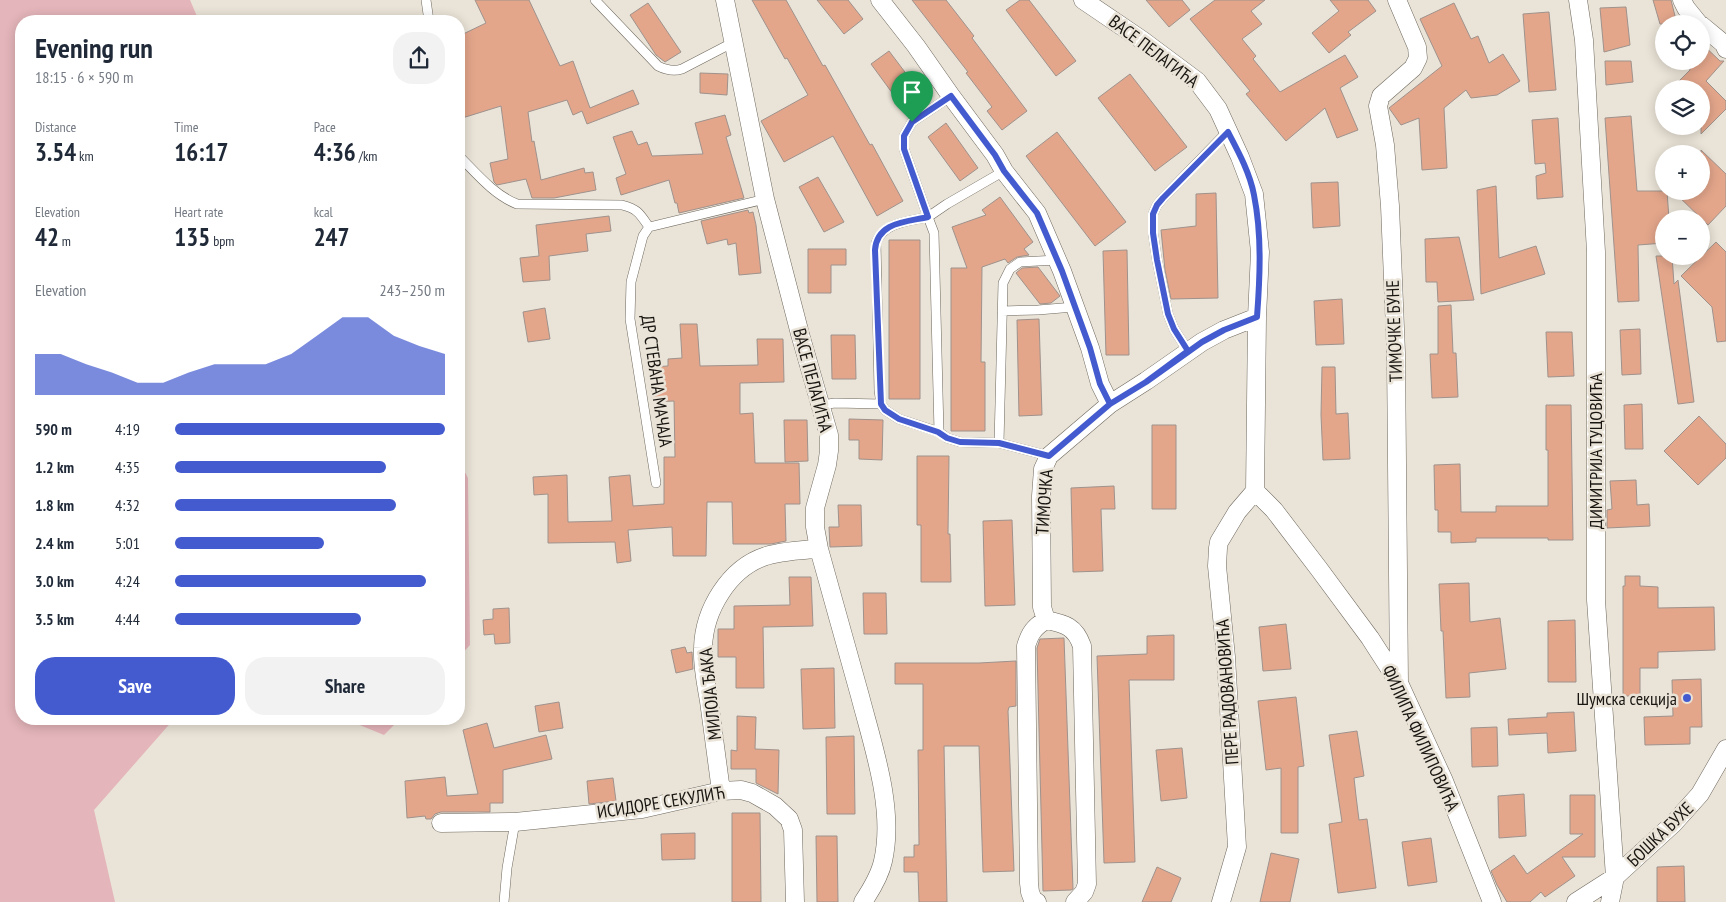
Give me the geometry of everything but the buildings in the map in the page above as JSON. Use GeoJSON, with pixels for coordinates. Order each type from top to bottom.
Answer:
{"type":"FeatureCollection","features":[{"type":"Feature","properties":{"kind":"street","name":"ВАСЕ ПЕЛАГИЋА"},"geometry":{"type":"LineString","coordinates":[[725,0],[765,199],[829,435],[829,451],[815,508],[815,527],[819,549],[873,747],[886,812],[886,840],[883,862],[872,888],[863,902]]}},
{"type":"Feature","properties":{"kind":"street"},"geometry":{"type":"LineString","coordinates":[[880,0],[916,46],[995,155],[1004,171],[1037,213],[1090,348],[1100,384],[1110,404]]}},
{"type":"Feature","properties":{"kind":"street","name":"ВАСЕ ПЕЛАГИЋА"},"geometry":{"type":"LineString","coordinates":[[1083,0],[1142,40],[1197,81],[1218,109],[1240,157],[1254,194],[1260,252],[1257,317],[1255,491]]}},
{"type":"Feature","properties":{"kind":"street","name":"ТИМОЧКЕ БУНЕ"},"geometry":{"type":"LineString","coordinates":[[1397,0],[1417,47],[1418,58],[1413,68],[1381,96],[1378,106],[1385,145],[1390,206],[1395,334],[1399,683]]}},
{"type":"Feature","properties":{"kind":"street","name":"ДИМИТРИЈА ТУЦОВИЋА"},"geometry":{"type":"LineString","coordinates":[[1578,0],[1584,40],[1596,252],[1596,600],[1615,877],[1610,902]]}},
{"type":"Feature","properties":{"kind":"street"},"geometry":{"type":"LineString","coordinates":[[1682,0],[1692,15]]}},
{"type":"Feature","properties":{"kind":"street"},"geometry":{"type":"LineString","coordinates":[[1710,33],[1724,44],[1726,49]]}},
{"type":"Feature","properties":{"kind":"street","name":"ТИМОЧКА"},"geometry":{"type":"LineString","coordinates":[[1046,620],[1042,607],[1040,496],[1043,469],[1049,456],[1110,404],[1146,382],[1188,351],[1224,330],[1257,317]]}},
{"type":"Feature","properties":{"kind":"street","name":"ФИЛИПА ФИЛИПОВИЋА"},"geometry":{"type":"LineString","coordinates":[[1255,491],[1274,510],[1314,562],[1370,638],[1399,683],[1444,782],[1492,902]]}},
{"type":"Feature","properties":{"kind":"street","name":"ПЕРЕ РАДОВАНОВИЋА"},"geometry":{"type":"LineString","coordinates":[[1221,902],[1237,847],[1226,657],[1217,566],[1218,548],[1219,542],[1237,512],[1255,491]]}},
{"type":"Feature","properties":{"kind":"street","name":"МИЛОЈА ЂАКА"},"geometry":{"type":"LineString","coordinates":[[721,791],[703,661],[706,627],[711,613],[727,584],[752,563],[766,556],[783,552],[819,549]]}},
{"type":"Feature","properties":{"kind":"street"},"geometry":{"type":"LineString","coordinates":[[1037,902],[1033,900],[1029,883],[1026,646],[1029,635],[1036,626],[1046,620],[1071,628],[1078,635],[1082,646],[1087,884],[1084,892],[1075,902]]}},
{"type":"Feature","properties":{"kind":"street","name":"БОШКА БУХЕ"},"geometry":{"type":"LineString","coordinates":[[1576,902],[1615,877],[1674,823],[1700,794],[1726,749]]}},
{"type":"Feature","properties":{"kind":"street","name":"ИСИДОРЕ СЕКУЛИЋ"},"geometry":{"type":"LineString","coordinates":[[441,823],[516,822],[642,809],[721,791],[741,790],[752,792],[775,806],[788,818],[793,830],[795,902]]}},
{"type":"Feature","properties":{"kind":"lane"},"geometry":{"type":"LineString","coordinates":[[426,0],[428,15]]}},
{"type":"Feature","properties":{"kind":"lane"},"geometry":{"type":"LineString","coordinates":[[595,0],[658,66],[664,69],[676,71],[682,69],[734,42]]}},
{"type":"Feature","properties":{"kind":"lane"},"geometry":{"type":"LineString","coordinates":[[938,432],[934,233],[904,149],[904,136],[912,122],[951,96]]}},
{"type":"Feature","properties":{"kind":"lane"},"geometry":{"type":"LineString","coordinates":[[1188,351],[1174,329],[1168,314],[1153,233],[1153,214],[1163,198],[1228,132]]}},
{"type":"Feature","properties":{"kind":"lane"},"geometry":{"type":"LineString","coordinates":[[465,162],[492,189],[517,204],[622,205],[639,212],[649,227],[765,199]]}},
{"type":"Feature","properties":{"kind":"lane"},"geometry":{"type":"LineString","coordinates":[[1004,171],[946,204],[928,217],[894,225],[884,230],[878,236],[876,243],[879,390],[881,404],[885,410],[899,419],[938,432],[947,438],[960,442],[999,443],[1049,456]]}},
{"type":"Feature","properties":{"kind":"lane","name":"ДР СТЕВАНА МАЧАЈА"},"geometry":{"type":"LineString","coordinates":[[649,227],[643,236],[631,282],[630,319],[656,483]]}},
{"type":"Feature","properties":{"kind":"lane"},"geometry":{"type":"LineString","coordinates":[[999,443],[1002,283],[1010,269],[1020,262],[1057,260]]}},
{"type":"Feature","properties":{"kind":"lane"},"geometry":{"type":"LineString","coordinates":[[1002,311],[1074,307]]}},
{"type":"Feature","properties":{"kind":"lane"},"geometry":{"type":"LineString","coordinates":[[820,405],[881,404]]}},
{"type":"Feature","properties":{"kind":"lane"},"geometry":{"type":"LineString","coordinates":[[504,902],[507,868],[516,822]]}},
{"type":"Feature","properties":{"kind":"shaded area"},"geometry":{"type":"Polygon","coordinates":[[[0,0],[190,0],[196,15],[15,15],[15,725],[169,725],[94,810],[115,902],[0,902],[0,0]]]}},
{"type":"Feature","properties":{"kind":"shaded area"},"geometry":{"type":"Polygon","coordinates":[[[465,472],[468,478],[470,645],[465,650],[465,472]]]}},
{"type":"Feature","properties":{"kind":"shaded area"},"geometry":{"type":"Polygon","coordinates":[[[360,725],[394,725],[384,735],[360,725]]]}},
{"type":"Feature","properties":{"kind":"place","name":"Шумска секција"},"geometry":{"type":"Point","coordinates":[1687,698]}},
{"type":"Feature","properties":{"kind":"route"},"geometry":{"type":"LineString","coordinates":[[912,122],[904,136],[904,149],[928,217],[894,225],[884,230],[878,236],[875,250],[879,390],[881,404],[885,410],[899,419],[938,432],[947,438],[960,442],[999,443],[1049,456],[1110,404],[1146,382],[1202,342],[1224,330],[1257,317],[1260,252],[1254,194],[1228,132],[1163,198],[1153,214],[1153,233],[1157,260],[1168,314],[1174,329],[1188,351],[1146,382],[1110,404],[1100,384],[1090,348],[1062,271],[1037,213],[1004,171],[995,155],[951,96],[912,122]]}}]}
